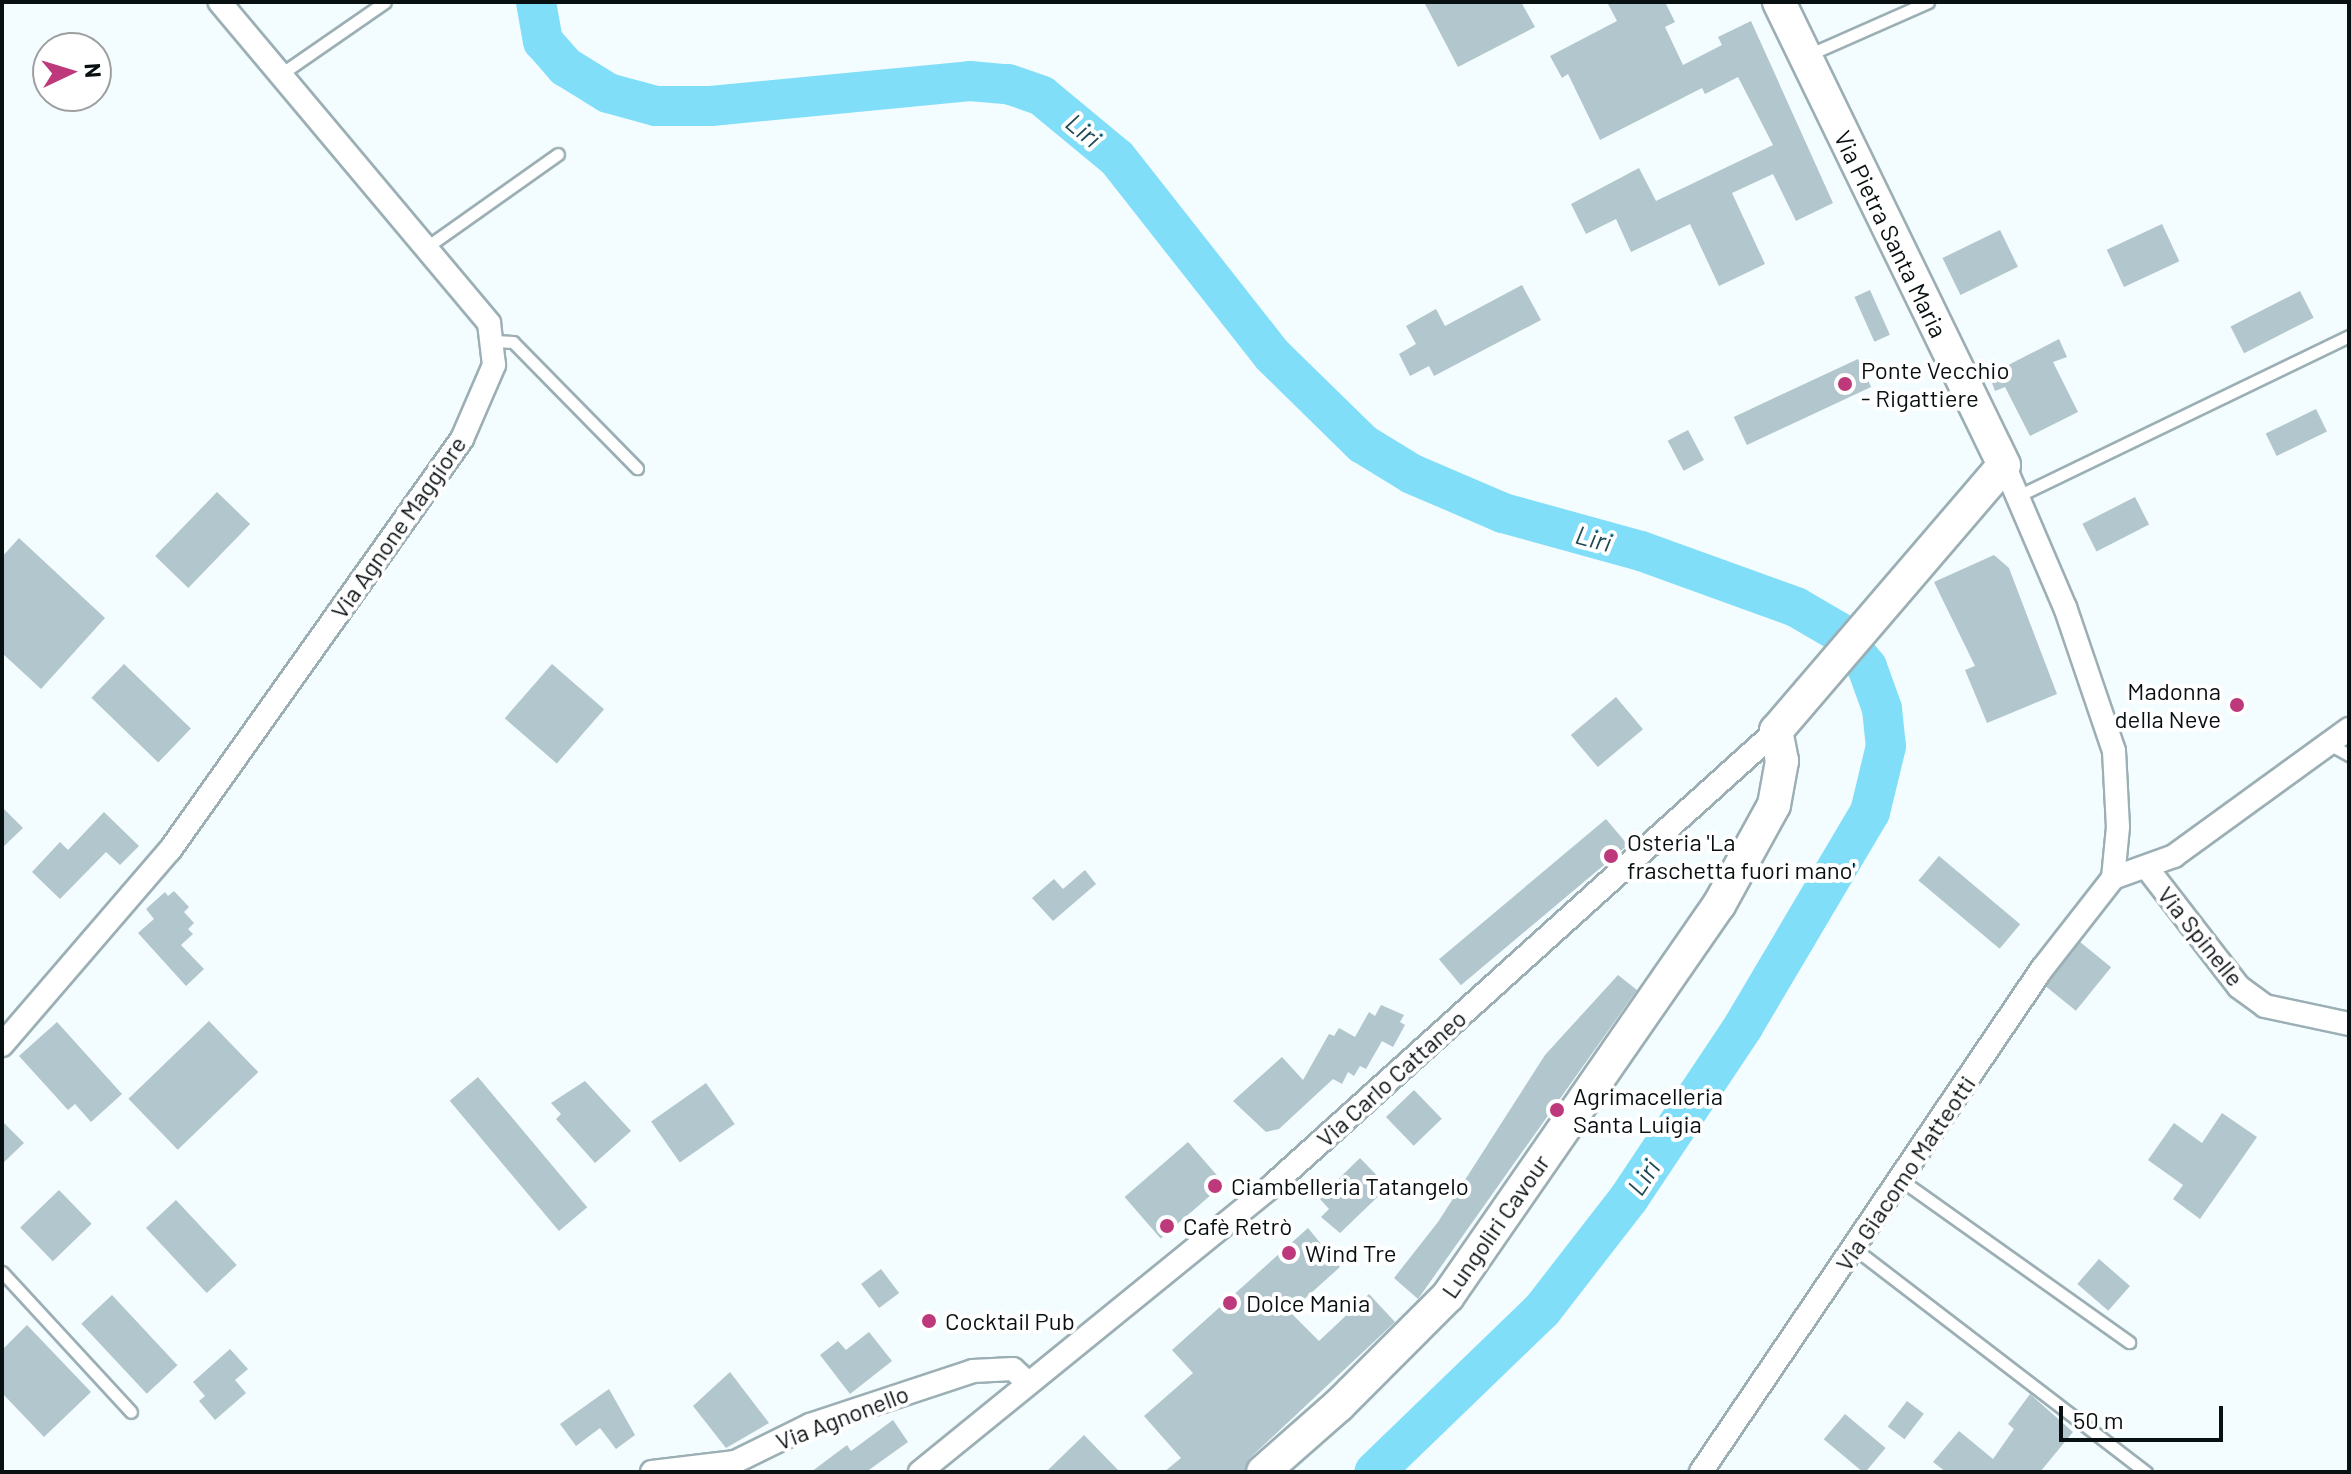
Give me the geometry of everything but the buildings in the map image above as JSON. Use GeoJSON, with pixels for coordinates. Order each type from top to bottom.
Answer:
{"type":"FeatureCollection","features":[{"type":"Feature","properties":{"kind":"street"},"geometry":{"type":"LineString","coordinates":[[220,2],[428,246],[489,323],[495,341]]}},
{"type":"Feature","properties":{"kind":"street","name":"Via Pietra Santa Maria"},"geometry":{"type":"LineString","coordinates":[[1779,2],[2004,465]]}},
{"type":"Feature","properties":{"kind":"street","name":"Via Agnone Maggiore"},"geometry":{"type":"LineString","coordinates":[[2,1045],[170,850],[462,439],[488,388],[495,341]]}},
{"type":"Feature","properties":{"kind":"street"},"geometry":{"type":"LineString","coordinates":[[1784,722],[2004,465],[2065,607],[2114,751],[2118,827],[2113,878],[2174,856],[2340,750],[2349,729]]}},
{"type":"Feature","properties":{"kind":"street","name":"Via Carlo Cattaneo"},"geometry":{"type":"LineString","coordinates":[[920,1472],[1275,1183],[1784,722]]}},
{"type":"Feature","properties":{"kind":"street","name":"Lungoliri Cavour"},"geometry":{"type":"LineString","coordinates":[[1263,1472],[1339,1405],[1448,1296],[1719,905],[1774,805],[1782,761],[1784,722]]}},
{"type":"Feature","properties":{"kind":"street","name":"Via Spinelle"},"geometry":{"type":"LineString","coordinates":[[2147,868],[2239,987],[2265,1006],[2349,1024]]}},
{"type":"Feature","properties":{"kind":"street","name":"Via Giacomo Matteotti"},"geometry":{"type":"LineString","coordinates":[[1701,1472],[2042,969],[2113,878]]}},
{"type":"Feature","properties":{"kind":"street","name":"Via Agnonello"},"geometry":{"type":"LineString","coordinates":[[652,1472],[735,1462],[810,1425],[973,1371],[1013,1369],[1028,1383]]}},
{"type":"Feature","properties":{"kind":"lane"},"geometry":{"type":"LineString","coordinates":[[281,74],[385,2]]}},
{"type":"Feature","properties":{"kind":"lane"},"geometry":{"type":"LineString","coordinates":[[1804,57],[1928,2]]}},
{"type":"Feature","properties":{"kind":"lane"},"geometry":{"type":"LineString","coordinates":[[428,246],[558,154]]}},
{"type":"Feature","properties":{"kind":"lane"},"geometry":{"type":"LineString","coordinates":[[2018,496],[2349,336]]}},
{"type":"Feature","properties":{"kind":"lane"},"geometry":{"type":"LineString","coordinates":[[495,341],[513,342],[637,468]]}},
{"type":"Feature","properties":{"kind":"lane"},"geometry":{"type":"LineString","coordinates":[[1901,1180],[2129,1342]]}},
{"type":"Feature","properties":{"kind":"lane"},"geometry":{"type":"LineString","coordinates":[[1855,1249],[2146,1472]]}},
{"type":"Feature","properties":{"kind":"lane"},"geometry":{"type":"LineString","coordinates":[[2,1272],[131,1412]]}},
{"type":"Feature","properties":{"kind":"waterway","name":"Liri"},"geometry":{"type":"LineString","coordinates":[[536,2],[543,41],[566,67],[608,93],[656,106],[711,106],[970,81],[1008,84],[1042,96],[1117,158],[1272,355],[1363,444],[1412,474],[1503,513],[1641,551],[1796,607],[1837,631],[1867,667],[1882,709],[1886,746],[1870,812],[1743,1027],[1629,1198],[1542,1310],[1374,1472]]}},
{"type":"Feature","properties":{"kind":"place","name":"Ponte Vecchio - Rigattiere"},"geometry":{"type":"Point","coordinates":[1845,384]}},
{"type":"Feature","properties":{"kind":"place","name":"Madonna della Neve"},"geometry":{"type":"Point","coordinates":[2237,705]}},
{"type":"Feature","properties":{"kind":"place","name":"Osteria 'La fraschetta fuori mano'"},"geometry":{"type":"Point","coordinates":[1611,856]}},
{"type":"Feature","properties":{"kind":"place","name":"Agrimacelleria Santa Luigia"},"geometry":{"type":"Point","coordinates":[1557,1110]}},
{"type":"Feature","properties":{"kind":"place","name":"Ciambelleria Tatangelo"},"geometry":{"type":"Point","coordinates":[1215,1186]}},
{"type":"Feature","properties":{"kind":"place","name":"Cafè Retrò"},"geometry":{"type":"Point","coordinates":[1167,1226]}},
{"type":"Feature","properties":{"kind":"place","name":"Wind Tre"},"geometry":{"type":"Point","coordinates":[1289,1253]}},
{"type":"Feature","properties":{"kind":"place","name":"Dolce Mania"},"geometry":{"type":"Point","coordinates":[1230,1303]}},
{"type":"Feature","properties":{"kind":"place","name":"Cocktail Pub"},"geometry":{"type":"Point","coordinates":[929,1321]}}]}
